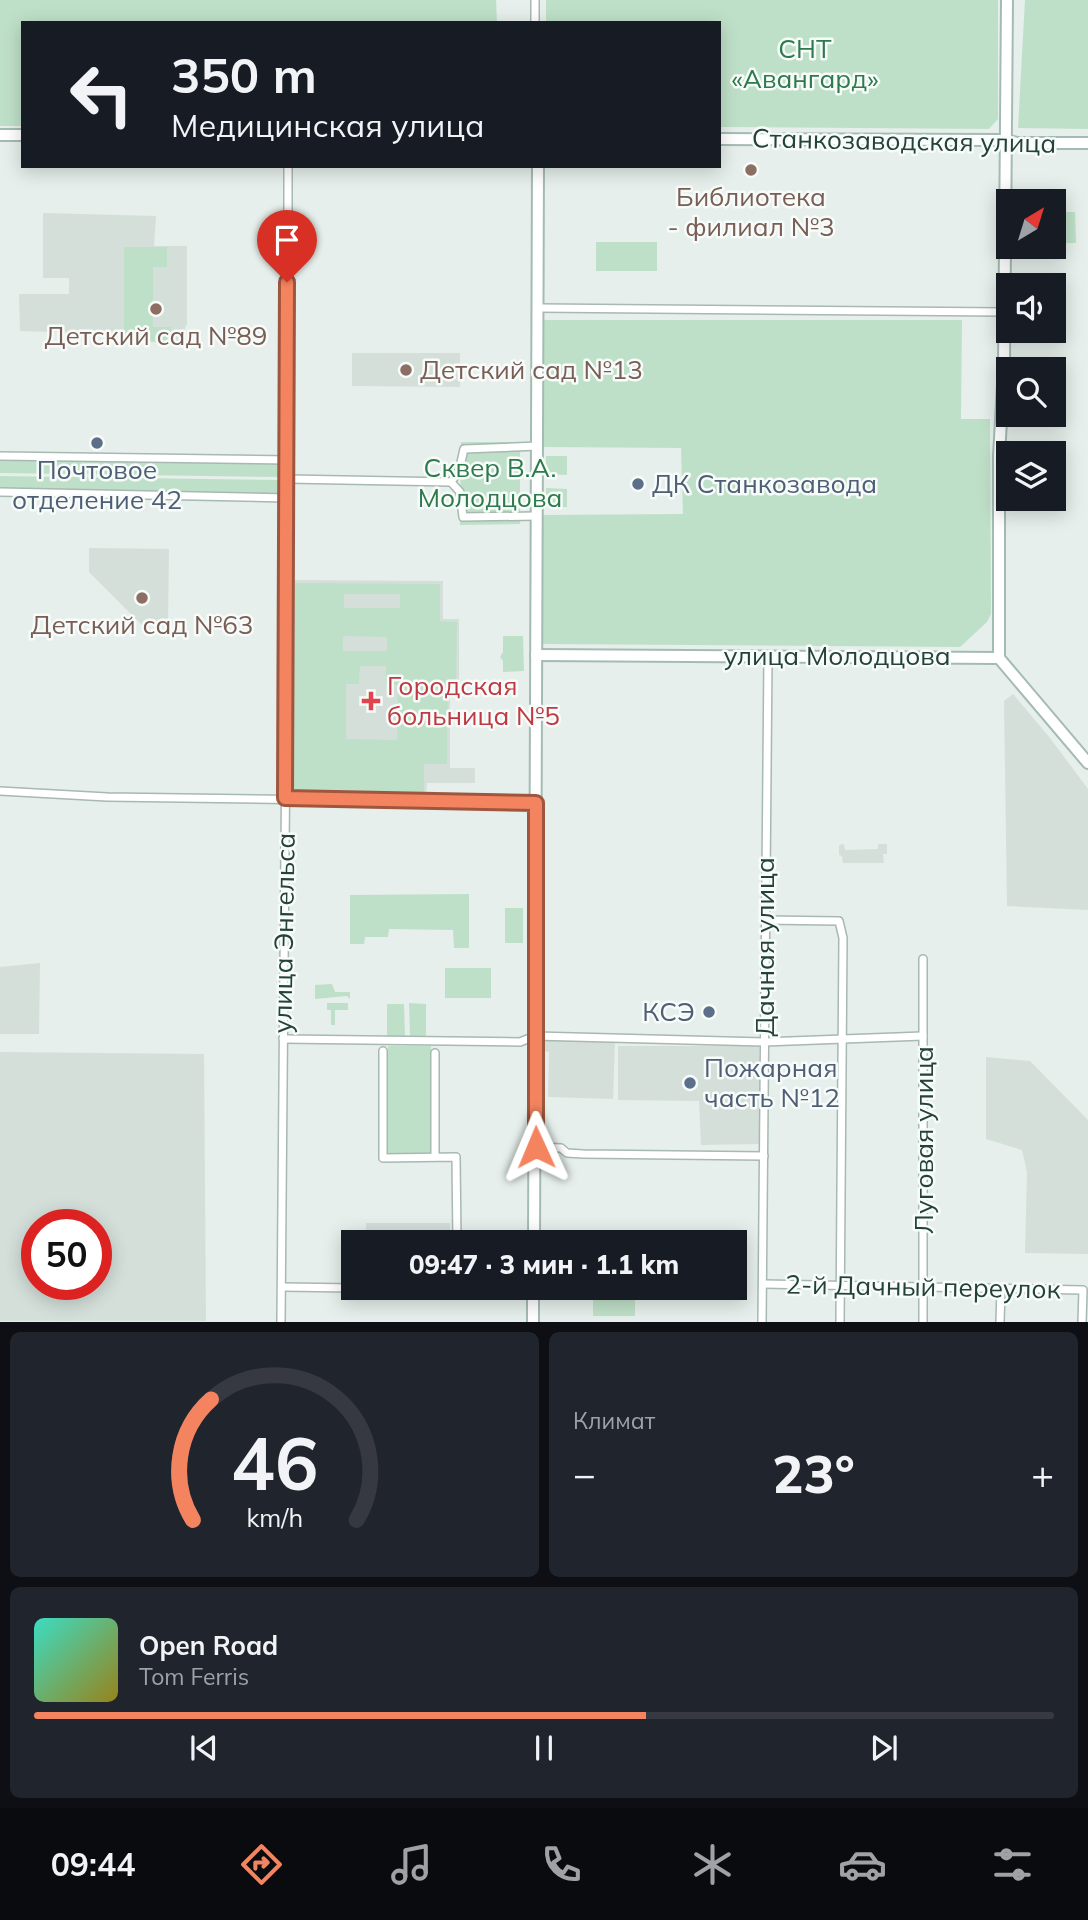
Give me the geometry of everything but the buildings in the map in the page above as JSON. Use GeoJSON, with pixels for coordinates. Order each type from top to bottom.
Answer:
{"type":"FeatureCollection","features":[{"type":"Feature","properties":{"kind":"street"},"geometry":{"type":"LineString","coordinates":[[535,0],[535,21]]}},
{"type":"Feature","properties":{"kind":"street"},"geometry":{"type":"LineString","coordinates":[[1004,273],[1007,0]]}},
{"type":"Feature","properties":{"kind":"street"},"geometry":{"type":"LineString","coordinates":[[0,135],[21,135]]}},
{"type":"Feature","properties":{"kind":"street","name":"Станкозаводская улица"},"geometry":{"type":"LineString","coordinates":[[721,139],[1088,143]]}},
{"type":"Feature","properties":{"kind":"street","name":"улица Энгельса"},"geometry":{"type":"LineString","coordinates":[[281,1321],[288,168]]}},
{"type":"Feature","properties":{"kind":"street"},"geometry":{"type":"LineString","coordinates":[[534,1230],[538,168]]}},
{"type":"Feature","properties":{"kind":"street"},"geometry":{"type":"LineString","coordinates":[[538,308],[996,312]]}},
{"type":"Feature","properties":{"kind":"street"},"geometry":{"type":"LineString","coordinates":[[1003,343],[999,468],[999,657],[1088,763]]}},
{"type":"Feature","properties":{"kind":"street"},"geometry":{"type":"LineString","coordinates":[[451,482],[459,471],[464,449],[538,446]]}},
{"type":"Feature","properties":{"kind":"street"},"geometry":{"type":"LineString","coordinates":[[0,456],[288,460]]}},
{"type":"Feature","properties":{"kind":"street"},"geometry":{"type":"LineString","coordinates":[[288,479],[451,482],[460,492],[463,517],[537,516]]}},
{"type":"Feature","properties":{"kind":"street"},"geometry":{"type":"LineString","coordinates":[[0,492],[288,498]]}},
{"type":"Feature","properties":{"kind":"street","name":"улица Молодцова"},"geometry":{"type":"LineString","coordinates":[[536,655],[999,657]]}},
{"type":"Feature","properties":{"kind":"street","name":"Дачная улица"},"geometry":{"type":"LineString","coordinates":[[762,1321],[768,657]]}},
{"type":"Feature","properties":{"kind":"street"},"geometry":{"type":"LineString","coordinates":[[0,791],[107,797],[536,803]]}},
{"type":"Feature","properties":{"kind":"street"},"geometry":{"type":"LineString","coordinates":[[764,920],[839,920],[843,938],[840,1321]]}},
{"type":"Feature","properties":{"kind":"street","name":"Луговая улица"},"geometry":{"type":"LineString","coordinates":[[923,959],[923,1321]]}},
{"type":"Feature","properties":{"kind":"street"},"geometry":{"type":"LineString","coordinates":[[284,1039],[520,1042],[535,1036],[764,1042],[923,1036]]}},
{"type":"Feature","properties":{"kind":"street"},"geometry":{"type":"LineString","coordinates":[[383,1051],[383,1158],[456,1157],[457,1230]]}},
{"type":"Feature","properties":{"kind":"street"},"geometry":{"type":"LineString","coordinates":[[435,1054],[435,1157]]}},
{"type":"Feature","properties":{"kind":"street"},"geometry":{"type":"LineString","coordinates":[[536,1147],[583,1154],[764,1156]]}},
{"type":"Feature","properties":{"kind":"street","name":"2-й Дачный переулок"},"geometry":{"type":"LineString","coordinates":[[763,1284],[1083,1290],[1082,1321]]}},
{"type":"Feature","properties":{"kind":"street"},"geometry":{"type":"LineString","coordinates":[[282,1287],[341,1288]]}},
{"type":"Feature","properties":{"kind":"street"},"geometry":{"type":"LineString","coordinates":[[1000,1321],[1001,1289]]}},
{"type":"Feature","properties":{"kind":"street"},"geometry":{"type":"LineString","coordinates":[[533,1300],[533,1321]]}},
{"type":"Feature","properties":{"kind":"shaded area"},"geometry":{"type":"Polygon","coordinates":[[[43,213],[156,216],[154,246],[187,246],[186,344],[124,341],[124,334],[20,331],[19,294],[69,294],[69,278],[43,278],[43,213]]]}},
{"type":"Feature","properties":{"kind":"shaded area","name":"Детский сад №13"},"geometry":{"type":"Polygon","coordinates":[[[352,353],[460,353],[460,387],[352,386],[352,353]]]}},
{"type":"Feature","properties":{"kind":"shaded area","name":"Детский сад №63"},"geometry":{"type":"Polygon","coordinates":[[[89,548],[169,549],[168,625],[142,625],[89,572],[89,548]]]}},
{"type":"Feature","properties":{"kind":"shaded area","name":"Городская больница №5"},"geometry":{"type":"Polygon","coordinates":[[[292,580],[443,581],[443,619],[459,619],[459,686],[450,687],[450,768],[475,768],[475,783],[427,783],[426,796],[291,793],[292,580]]]}},
{"type":"Feature","properties":{"kind":"shaded area"},"geometry":{"type":"Polygon","coordinates":[[[1013,694],[1088,789],[1088,910],[1007,906],[1004,701],[1013,694]]]}},
{"type":"Feature","properties":{"kind":"shaded area"},"geometry":{"type":"Polygon","coordinates":[[[844,844],[845,850],[878,849],[878,844],[887,844],[887,854],[883,854],[884,863],[843,863],[842,856],[839,855],[839,845],[844,844]]]}},
{"type":"Feature","properties":{"kind":"shaded area"},"geometry":{"type":"Polygon","coordinates":[[[40,963],[39,1034],[0,1034],[0,967],[40,963]]]}},
{"type":"Feature","properties":{"kind":"shaded area"},"geometry":{"type":"Polygon","coordinates":[[[544,1038],[615,1040],[613,1099],[548,1097],[549,1052],[544,1051],[544,1038]]]}},
{"type":"Feature","properties":{"kind":"shaded area"},"geometry":{"type":"Polygon","coordinates":[[[618,1046],[759,1046],[761,1144],[701,1145],[699,1101],[618,1100],[618,1046]]]}},
{"type":"Feature","properties":{"kind":"shaded area"},"geometry":{"type":"Polygon","coordinates":[[[0,1052],[204,1054],[206,1321],[0,1321],[0,1052]]]}},
{"type":"Feature","properties":{"kind":"shaded area"},"geometry":{"type":"Polygon","coordinates":[[[986,1057],[1030,1061],[1088,1120],[1088,1254],[1025,1253],[1027,1172],[1022,1150],[986,1139],[986,1057]]]}},
{"type":"Feature","properties":{"kind":"shaded area"},"geometry":{"type":"Polygon","coordinates":[[[366,1223],[450,1223],[450,1230],[366,1230],[366,1223]]]}},
{"type":"Feature","properties":{"kind":"green space"},"geometry":{"type":"Polygon","coordinates":[[[0,0],[496,0],[497,21],[21,21],[21,126],[0,126],[0,0]]]}},
{"type":"Feature","properties":{"kind":"green space","name":"СНТ «Авангард»"},"geometry":{"type":"Polygon","coordinates":[[[546,0],[998,0],[998,119],[989,129],[721,127],[721,21],[546,21],[546,0]]]}},
{"type":"Feature","properties":{"kind":"green space"},"geometry":{"type":"Polygon","coordinates":[[[1025,0],[1088,0],[1088,129],[1018,128],[1025,0]]]}},
{"type":"Feature","properties":{"kind":"green space"},"geometry":{"type":"Polygon","coordinates":[[[1066,212],[1075,212],[1076,243],[1066,243],[1066,212]]]}},
{"type":"Feature","properties":{"kind":"green space"},"geometry":{"type":"Polygon","coordinates":[[[596,242],[657,242],[657,271],[596,271],[596,242]]]}},
{"type":"Feature","properties":{"kind":"green space"},"geometry":{"type":"Polygon","coordinates":[[[124,247],[167,247],[167,267],[153,267],[153,327],[171,327],[171,341],[124,341],[124,247]]]}},
{"type":"Feature","properties":{"kind":"green space"},"geometry":{"type":"Polygon","coordinates":[[[544,320],[962,320],[961,419],[990,419],[991,614],[987,622],[960,647],[542,644],[542,515],[683,514],[681,448],[544,447],[544,320]]]}},
{"type":"Feature","properties":{"kind":"green space","name":"Сквер В.А. Молодцова"},"geometry":{"type":"Polygon","coordinates":[[[461,442],[520,442],[520,524],[460,525],[461,442]]]}},
{"type":"Feature","properties":{"kind":"green space"},"geometry":{"type":"Polygon","coordinates":[[[546,456],[567,456],[567,475],[545,474],[546,456]]]}},
{"type":"Feature","properties":{"kind":"green space"},"geometry":{"type":"Polygon","coordinates":[[[0,458],[280,462],[280,477],[0,473],[0,458]]]}},
{"type":"Feature","properties":{"kind":"green space"},"geometry":{"type":"Polygon","coordinates":[[[0,476],[280,480],[280,494],[0,490],[0,476]]]}},
{"type":"Feature","properties":{"kind":"green space"},"geometry":{"type":"Polygon","coordinates":[[[546,488],[567,489],[567,507],[546,507],[546,488]]]}},
{"type":"Feature","properties":{"kind":"green space","name":"Городская больница №5"},"geometry":{"type":"Polygon","coordinates":[[[295,583],[440,584],[440,621],[457,622],[456,683],[448,683],[447,764],[424,764],[424,792],[293,791],[295,583]],[[344,594],[344,608],[400,608],[400,594],[344,594]],[[343,636],[343,651],[387,651],[387,637],[343,636]],[[360,666],[359,684],[346,684],[346,739],[397,740],[398,685],[386,685],[386,666],[360,666]]]}},
{"type":"Feature","properties":{"kind":"green space"},"geometry":{"type":"Polygon","coordinates":[[[503,636],[523,636],[524,671],[503,672],[503,661],[500,657],[503,652],[503,636]]]}},
{"type":"Feature","properties":{"kind":"green space"},"geometry":{"type":"Polygon","coordinates":[[[469,894],[469,948],[454,948],[453,930],[389,929],[388,937],[365,937],[364,944],[350,944],[350,895],[469,894]]]}},
{"type":"Feature","properties":{"kind":"green space"},"geometry":{"type":"Polygon","coordinates":[[[505,908],[523,908],[523,943],[505,943],[505,908]]]}},
{"type":"Feature","properties":{"kind":"green space"},"geometry":{"type":"Polygon","coordinates":[[[445,968],[491,968],[491,998],[445,998],[445,968]]]}},
{"type":"Feature","properties":{"kind":"green space"},"geometry":{"type":"Polygon","coordinates":[[[332,984],[335,992],[350,992],[350,999],[347,996],[315,999],[315,985],[332,984]]]}},
{"type":"Feature","properties":{"kind":"green space"},"geometry":{"type":"Polygon","coordinates":[[[327,1003],[348,1003],[348,1010],[335,1010],[335,1025],[331,1025],[331,1010],[327,1010],[327,1003]]]}},
{"type":"Feature","properties":{"kind":"green space"},"geometry":{"type":"Polygon","coordinates":[[[409,1003],[426,1004],[426,1036],[410,1036],[409,1003]]]}},
{"type":"Feature","properties":{"kind":"green space"},"geometry":{"type":"Polygon","coordinates":[[[387,1004],[404,1004],[405,1036],[387,1036],[387,1004]]]}},
{"type":"Feature","properties":{"kind":"green space"},"geometry":{"type":"Polygon","coordinates":[[[388,1046],[431,1046],[431,1154],[387,1154],[388,1046]]]}},
{"type":"Feature","properties":{"kind":"green space"},"geometry":{"type":"Polygon","coordinates":[[[593,1300],[635,1300],[635,1316],[593,1316],[593,1300]]]}},
{"type":"Feature","properties":{"kind":"place","name":"Библиотека - филиал №3"},"geometry":{"type":"Point","coordinates":[751,170]}},
{"type":"Feature","properties":{"kind":"place","name":"Детский сад №89"},"geometry":{"type":"Point","coordinates":[156,309]}},
{"type":"Feature","properties":{"kind":"place","name":"Детский сад №13"},"geometry":{"type":"Point","coordinates":[406,370]}},
{"type":"Feature","properties":{"kind":"place","name":"Почтовое отделение 42"},"geometry":{"type":"Point","coordinates":[97,443]}},
{"type":"Feature","properties":{"kind":"place","name":"ДК Станкозавода"},"geometry":{"type":"Point","coordinates":[638,484]}},
{"type":"Feature","properties":{"kind":"place","name":"Детский сад №63"},"geometry":{"type":"Point","coordinates":[142,598]}},
{"type":"Feature","properties":{"kind":"place","name":"Городская больница №5"},"geometry":{"type":"Point","coordinates":[371,701]}},
{"type":"Feature","properties":{"kind":"place","name":"КСЭ"},"geometry":{"type":"Point","coordinates":[709,1012]}},
{"type":"Feature","properties":{"kind":"place","name":"Пожарная часть №12"},"geometry":{"type":"Point","coordinates":[690,1083]}},
{"type":"Feature","properties":{"kind":"route"},"geometry":{"type":"LineString","coordinates":[[287,282],[285,798],[536,803],[536,1147]]}}]}
